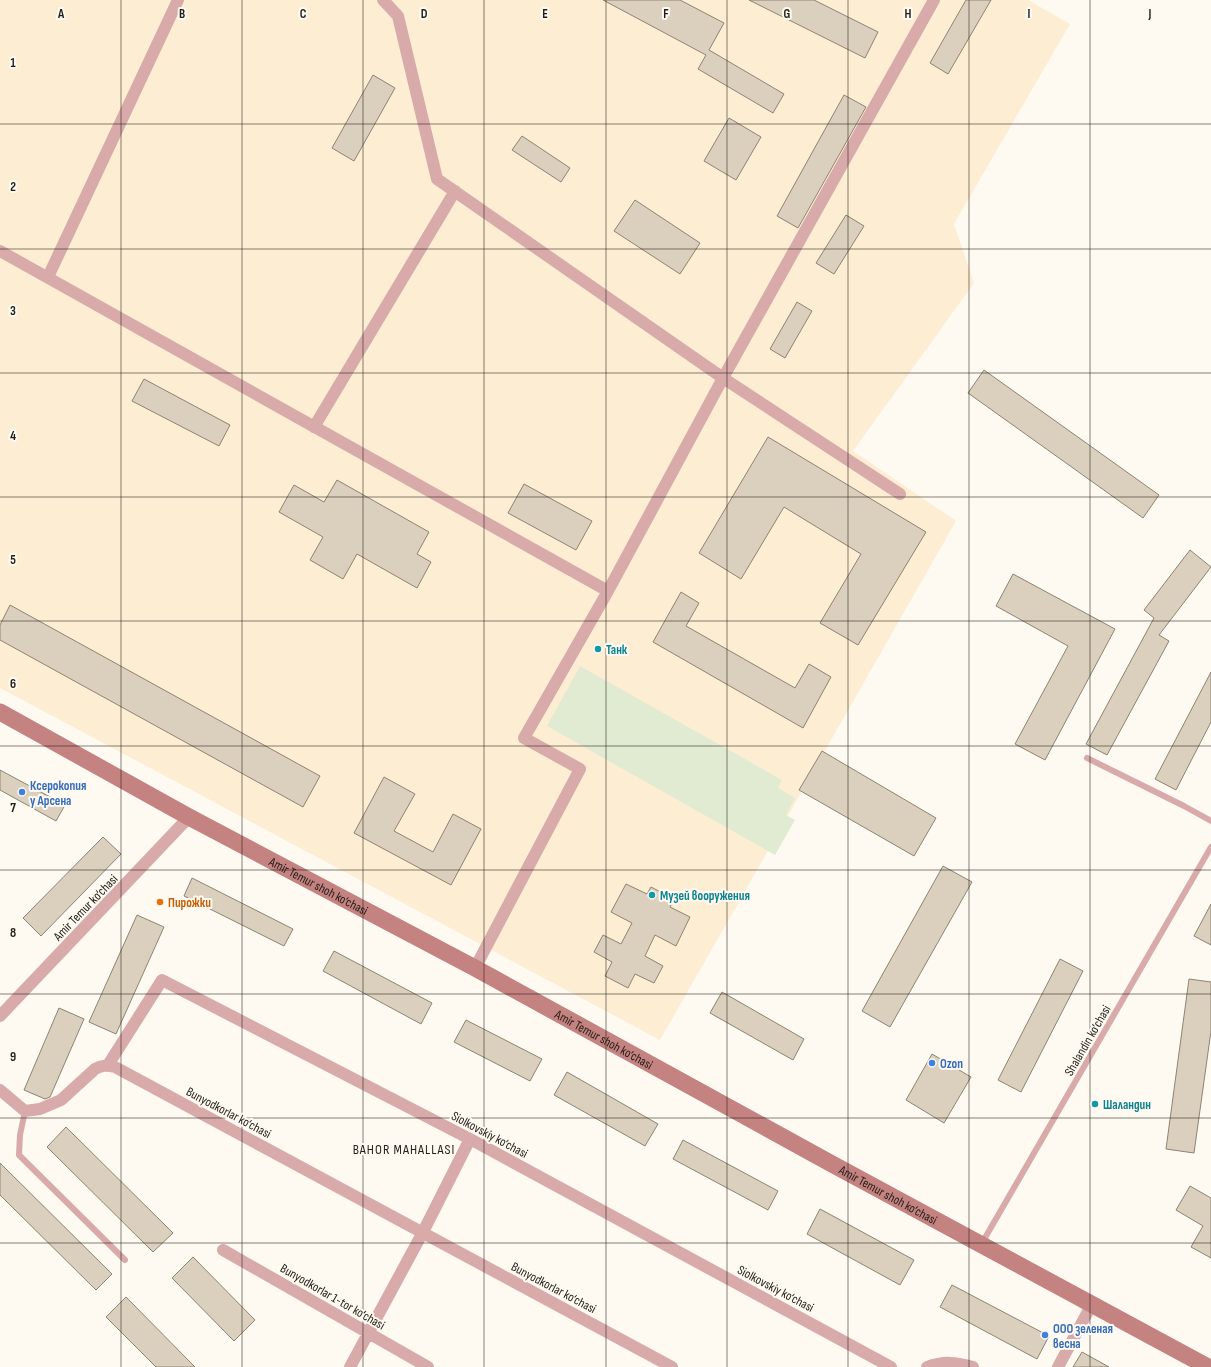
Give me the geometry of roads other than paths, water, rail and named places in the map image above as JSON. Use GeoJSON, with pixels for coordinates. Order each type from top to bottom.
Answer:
{"type":"FeatureCollection","features":[{"type":"Feature","properties":{"kind":"main road","name":"Amir Temur shoh ko‘chasi"},"geometry":{"type":"LineString","coordinates":[[0,712],[190,817],[475,968],[832,1164],[1208,1367]]}},
{"type":"Feature","properties":{"kind":"street"},"geometry":{"type":"LineString","coordinates":[[48,277],[178,0]]}},
{"type":"Feature","properties":{"kind":"street"},"geometry":{"type":"LineString","coordinates":[[383,0],[398,16],[437,179],[723,378],[900,494]]}},
{"type":"Feature","properties":{"kind":"street"},"geometry":{"type":"LineString","coordinates":[[475,968],[580,769],[524,738],[608,591],[723,378],[934,0]]}},
{"type":"Feature","properties":{"kind":"street"},"geometry":{"type":"LineString","coordinates":[[314,426],[455,191]]}},
{"type":"Feature","properties":{"kind":"street"},"geometry":{"type":"LineString","coordinates":[[0,251],[608,591]]}},
{"type":"Feature","properties":{"kind":"street","name":"Amir Temur ko‘chasi"},"geometry":{"type":"LineString","coordinates":[[0,1016],[190,817]]}},
{"type":"Feature","properties":{"kind":"street","name":"Siolkovskiy ko‘chasi"},"geometry":{"type":"LineString","coordinates":[[108,1065],[162,980],[470,1139],[891,1367]]}},
{"type":"Feature","properties":{"kind":"street"},"geometry":{"type":"LineString","coordinates":[[0,1090],[25,1111],[40,1109],[61,1100],[95,1069],[108,1065]]}},
{"type":"Feature","properties":{"kind":"street","name":"Bunyodkorlar ko‘chasi"},"geometry":{"type":"LineString","coordinates":[[108,1065],[115,1067],[672,1367]]}},
{"type":"Feature","properties":{"kind":"street"},"geometry":{"type":"LineString","coordinates":[[350,1367],[470,1139]]}},
{"type":"Feature","properties":{"kind":"street","name":"Bunyodkorlar 1-tor ko‘chasi"},"geometry":{"type":"LineString","coordinates":[[223,1250],[428,1367]]}},
{"type":"Feature","properties":{"kind":"street"},"geometry":{"type":"LineString","coordinates":[[1058,1367],[1092,1304]]}},
{"type":"Feature","properties":{"kind":"street"},"geometry":{"type":"LineString","coordinates":[[927,1367],[945,1362],[973,1367]]}},
{"type":"Feature","properties":{"kind":"lane"},"geometry":{"type":"LineString","coordinates":[[1087,758],[1211,821]]}},
{"type":"Feature","properties":{"kind":"lane","name":"Shalandin ko‘chasi"},"geometry":{"type":"LineString","coordinates":[[981,1244],[1211,847]]}},
{"type":"Feature","properties":{"kind":"lane"},"geometry":{"type":"LineString","coordinates":[[25,1111],[20,1135],[19,1155],[124,1260]]}},
{"type":"Feature","properties":{"kind":"place","name":"Танк"},"geometry":{"type":"Point","coordinates":[598,649]}},
{"type":"Feature","properties":{"kind":"place","name":"Ксерокопия у Арсена"},"geometry":{"type":"Point","coordinates":[22,792]}},
{"type":"Feature","properties":{"kind":"place","name":"Музей вооружения"},"geometry":{"type":"Point","coordinates":[652,895]}},
{"type":"Feature","properties":{"kind":"place","name":"Пирожки"},"geometry":{"type":"Point","coordinates":[160,902]}},
{"type":"Feature","properties":{"kind":"place","name":"Ozon"},"geometry":{"type":"Point","coordinates":[932,1063]}},
{"type":"Feature","properties":{"kind":"place","name":"Шаландин"},"geometry":{"type":"Point","coordinates":[1095,1104]}},
{"type":"Feature","properties":{"kind":"place","name":"ООО зеленая весна"},"geometry":{"type":"Point","coordinates":[1045,1335]}},
{"type":"Feature","properties":{"kind":"district","name":"BAHOR MAHALLASI"},"geometry":{"type":"Point","coordinates":[404,1149]}}]}
